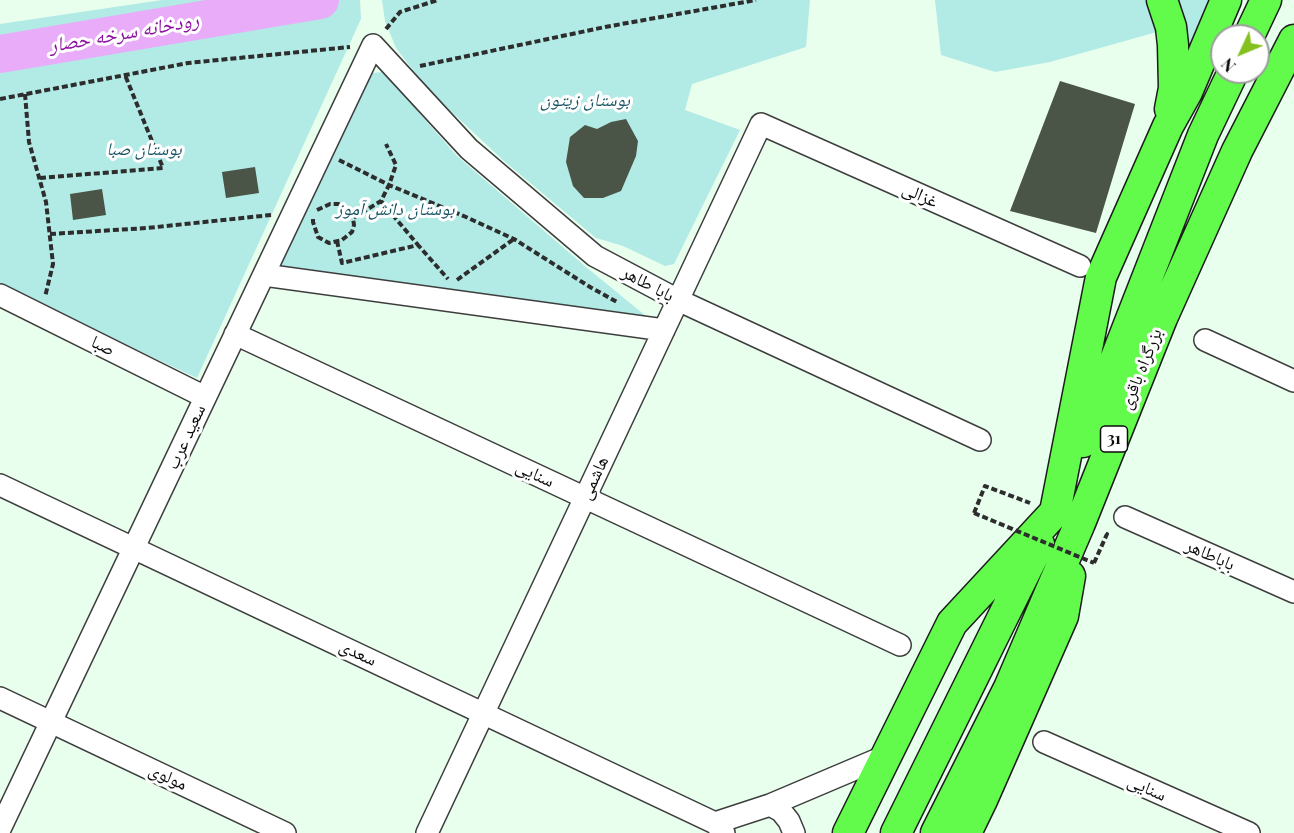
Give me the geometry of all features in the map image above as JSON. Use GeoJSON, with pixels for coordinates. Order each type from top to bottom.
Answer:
{"type":"FeatureCollection","features":[{"type":"Feature","properties":{"kind":"highway"},"geometry":{"type":"LineString","coordinates":[[1162,0],[1171,27],[1173,45],[1174,88],[1168,126]]}},
{"type":"Feature","properties":{"kind":"highway"},"geometry":{"type":"LineString","coordinates":[[966,833],[1063,616],[1081,523],[1101,277],[1168,126],[1187,92],[1226,0]]}},
{"type":"Feature","properties":{"kind":"highway"},"geometry":{"type":"LineString","coordinates":[[1255,24],[1266,0]]}},
{"type":"Feature","properties":{"kind":"highway","name":"بزرگراه باقری"},"geometry":{"type":"LineString","coordinates":[[936,833],[1009,688],[1081,523],[1162,318],[1237,152],[1294,39]]}},
{"type":"Feature","properties":{"kind":"highway","name":"بزرگراه باقری"},"geometry":{"type":"LineString","coordinates":[[896,833],[1081,523],[1203,135],[1227,84]]}},
{"type":"Feature","properties":{"kind":"highway"},"geometry":{"type":"LineString","coordinates":[[848,833],[952,623],[1081,523]]}},
{"type":"Feature","properties":{"kind":"street","name":"بابا طاهر"},"geometry":{"type":"LineString","coordinates":[[373,45],[469,149],[594,256],[678,300],[980,440]]}},
{"type":"Feature","properties":{"kind":"street","name":"سعید عرب"},"geometry":{"type":"LineString","coordinates":[[0,829],[373,45]]}},
{"type":"Feature","properties":{"kind":"street","name":"هاشمی"},"geometry":{"type":"LineString","coordinates":[[427,833],[761,124]]}},
{"type":"Feature","properties":{"kind":"street","name":"غزالی"},"geometry":{"type":"LineString","coordinates":[[761,124],[1080,266]]}},
{"type":"Feature","properties":{"kind":"street"},"geometry":{"type":"LineString","coordinates":[[264,275],[664,330]]}},
{"type":"Feature","properties":{"kind":"street","name":"صبا"},"geometry":{"type":"LineString","coordinates":[[0,295],[205,397]]}},
{"type":"Feature","properties":{"kind":"street","name":"سنایی"},"geometry":{"type":"LineString","coordinates":[[235,334],[900,645]]}},
{"type":"Feature","properties":{"kind":"street"},"geometry":{"type":"LineString","coordinates":[[1205,340],[1294,381]]}},
{"type":"Feature","properties":{"kind":"street","name":"سعدی"},"geometry":{"type":"LineString","coordinates":[[0,485],[483,713],[720,828]]}},
{"type":"Feature","properties":{"kind":"street","name":"باباطاهر"},"geometry":{"type":"LineString","coordinates":[[1125,517],[1294,592]]}},
{"type":"Feature","properties":{"kind":"street","name":"مولوی"},"geometry":{"type":"LineString","coordinates":[[0,698],[285,833]]}},
{"type":"Feature","properties":{"kind":"street","name":"سنایی"},"geometry":{"type":"LineString","coordinates":[[1044,742],[1249,833]]}},
{"type":"Feature","properties":{"kind":"street"},"geometry":{"type":"LineString","coordinates":[[720,828],[888,754]]}},
{"type":"Feature","properties":{"kind":"street"},"geometry":{"type":"LineString","coordinates":[[770,805],[781,811],[789,821],[794,833]]}},
{"type":"Feature","properties":{"kind":"path"},"geometry":{"type":"LineString","coordinates":[[400,12],[438,0]]}},
{"type":"Feature","properties":{"kind":"path"},"geometry":{"type":"LineString","coordinates":[[396,71],[605,27],[756,0]]}},
{"type":"Feature","properties":{"kind":"path"},"geometry":{"type":"LineString","coordinates":[[0,99],[188,63],[373,45]]}},
{"type":"Feature","properties":{"kind":"path"},"geometry":{"type":"LineString","coordinates":[[40,178],[163,168],[125,75]]}},
{"type":"Feature","properties":{"kind":"path"},"geometry":{"type":"LineString","coordinates":[[25,94],[29,142],[46,202],[53,264],[41,315]]}},
{"type":"Feature","properties":{"kind":"path"},"geometry":{"type":"LineString","coordinates":[[353,218],[381,201],[389,185],[396,165],[386,144]]}},
{"type":"Feature","properties":{"kind":"path"},"geometry":{"type":"LineString","coordinates":[[322,152],[389,185],[514,239],[618,302]]}},
{"type":"Feature","properties":{"kind":"path"},"geometry":{"type":"LineString","coordinates":[[381,201],[452,284],[514,239]]}},
{"type":"Feature","properties":{"kind":"path"},"geometry":{"type":"LineString","coordinates":[[330,204],[342,204],[353,218],[352,232],[342,240],[329,243],[318,237],[313,222],[314,211],[330,204]]}},
{"type":"Feature","properties":{"kind":"path"},"geometry":{"type":"LineString","coordinates":[[50,234],[147,228],[293,213]]}},
{"type":"Feature","properties":{"kind":"path"},"geometry":{"type":"LineString","coordinates":[[337,241],[342,263],[418,244]]}},
{"type":"Feature","properties":{"kind":"path"},"geometry":{"type":"LineString","coordinates":[[986,486],[1081,523],[1094,563],[974,513],[986,486]]}},
{"type":"Feature","properties":{"kind":"green space","name":"بوستان صبا"},"geometry":{"type":"Polygon","coordinates":[[[162,0],[360,0],[361,19],[197,378],[0,286],[0,24],[162,0]]]}},
{"type":"Feature","properties":{"kind":"green space","name":"بوستان زیتون"},"geometry":{"type":"Polygon","coordinates":[[[382,0],[810,0],[806,47],[692,84],[685,110],[740,130],[674,264],[665,266],[623,246],[596,238],[504,161],[427,89],[396,48],[385,21],[382,0]]]}},
{"type":"Feature","properties":{"kind":"green space"},"geometry":{"type":"Polygon","coordinates":[[[935,0],[1156,0],[1164,30],[1050,62],[995,72],[941,55],[935,0]]]}},
{"type":"Feature","properties":{"kind":"green space"},"geometry":{"type":"Polygon","coordinates":[[[1172,0],[1218,0],[1181,89],[1172,0]]]}},
{"type":"Feature","properties":{"kind":"green space","name":"بوستان دانش آموز"},"geometry":{"type":"Polygon","coordinates":[[[396,71],[420,114],[457,156],[657,325],[275,272],[371,73],[396,71]]]}},
{"type":"Feature","properties":{"kind":"building"},"geometry":{"type":"Polygon","coordinates":[[[1060,81],[1135,104],[1096,233],[1010,211],[1060,81]]]}},
{"type":"Feature","properties":{"kind":"building"},"geometry":{"type":"Polygon","coordinates":[[[626,119],[638,141],[636,156],[621,191],[603,198],[584,198],[573,186],[566,162],[570,137],[585,125],[597,129],[611,122],[626,119]]]}},
{"type":"Feature","properties":{"kind":"building"},"geometry":{"type":"Polygon","coordinates":[[[255,167],[259,193],[226,198],[222,172],[255,167]]]}},
{"type":"Feature","properties":{"kind":"building"},"geometry":{"type":"Polygon","coordinates":[[[102,189],[106,215],[73,220],[70,194],[102,189]]]}},
{"type":"Feature","properties":{"kind":"waterway","name":"رودخانه سرخه حصار"},"geometry":{"type":"LineString","coordinates":[[0,54],[320,0]]}}]}
